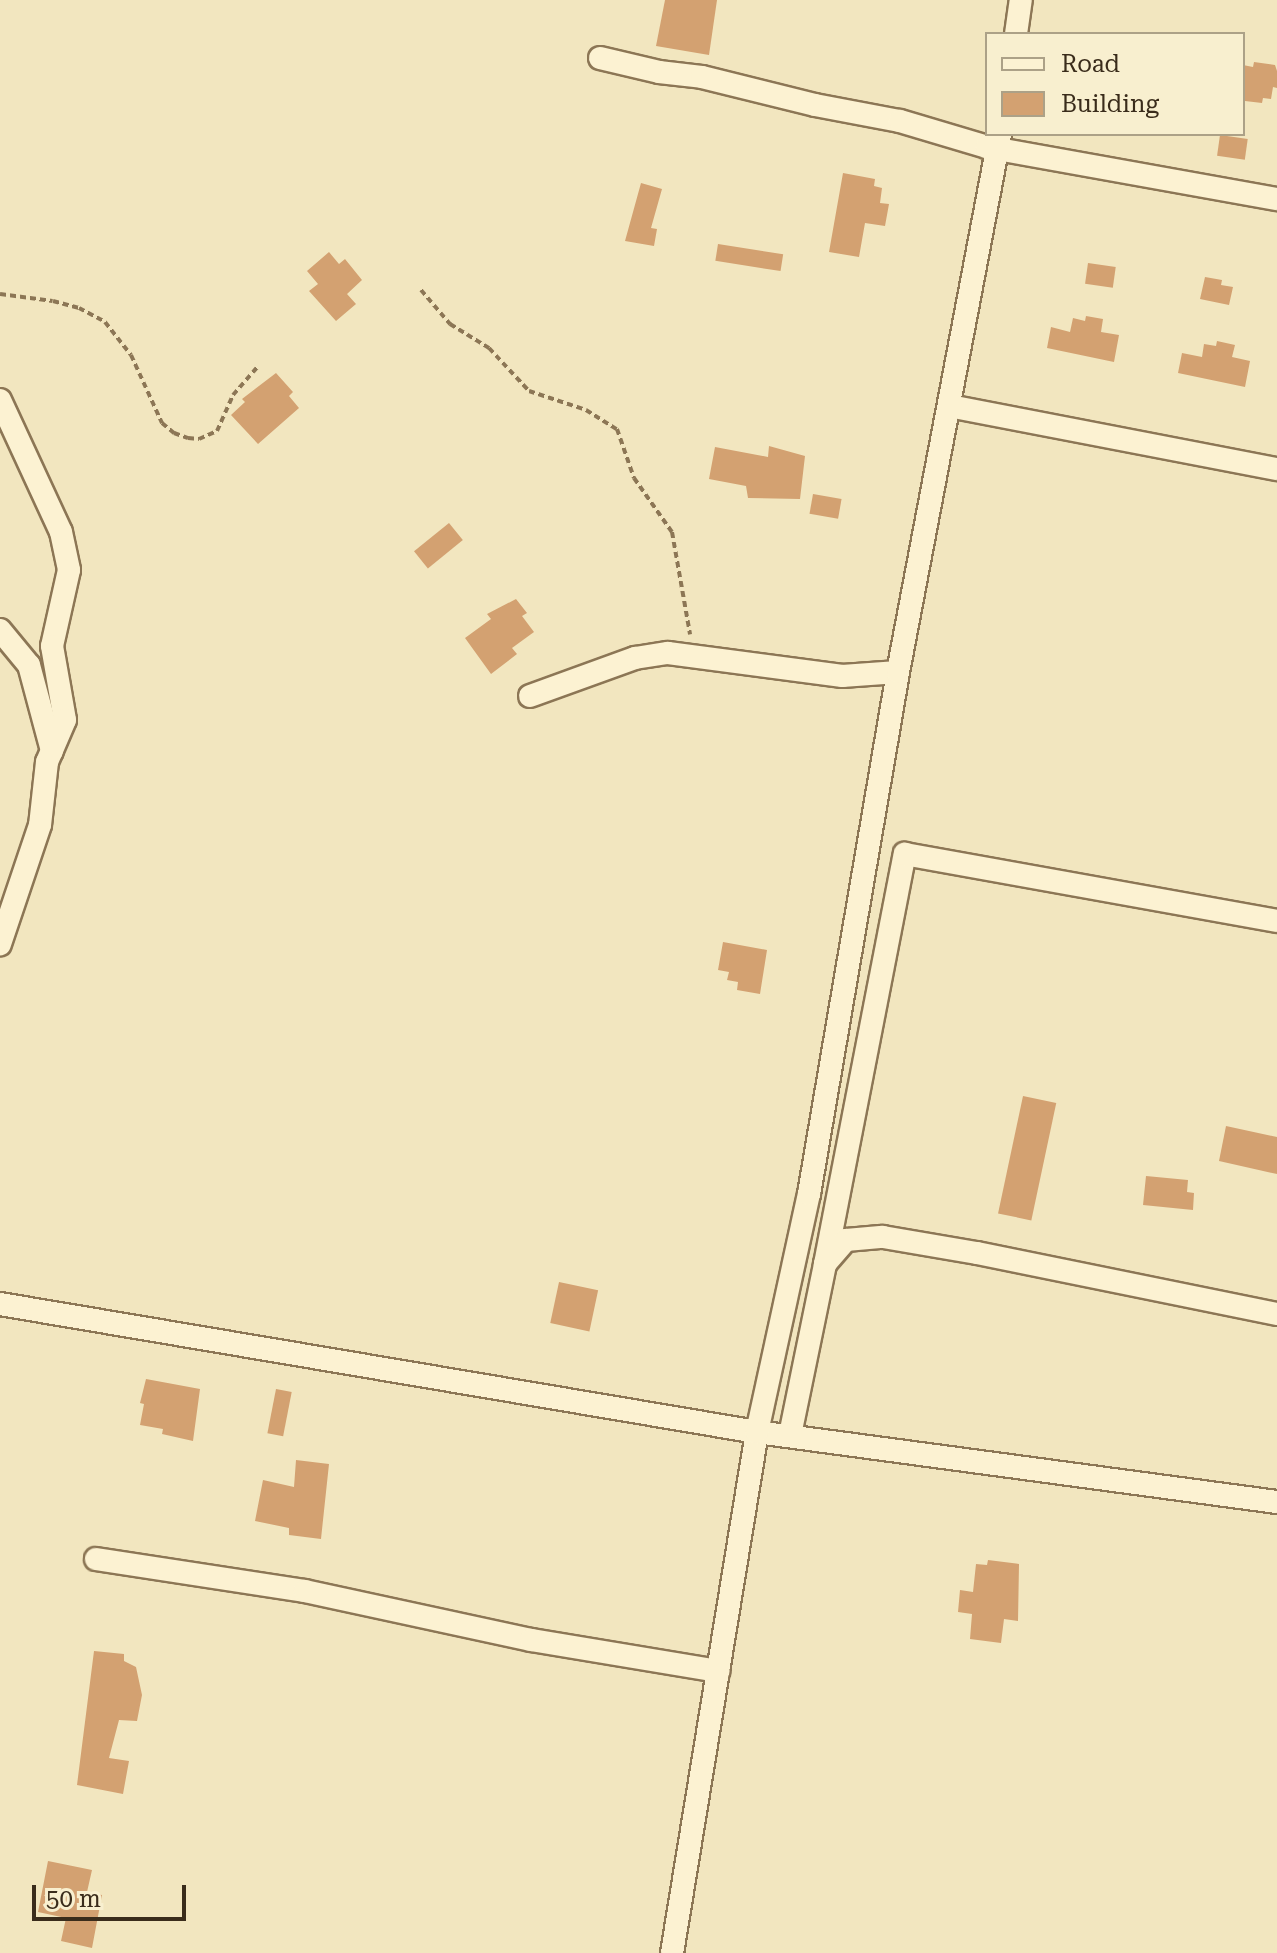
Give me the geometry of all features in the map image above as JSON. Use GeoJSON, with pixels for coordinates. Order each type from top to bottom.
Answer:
{"type":"FeatureCollection","features":[{"type":"Feature","properties":{"kind":"street"},"geometry":{"type":"LineString","coordinates":[[1016,32],[1021,0]]}},
{"type":"Feature","properties":{"kind":"street"},"geometry":{"type":"LineString","coordinates":[[600,58],[1277,199]]}},
{"type":"Feature","properties":{"kind":"street"},"geometry":{"type":"LineString","coordinates":[[672,1953],[757,1432],[809,1194],[898,672],[999,141]]}},
{"type":"Feature","properties":{"kind":"street"},"geometry":{"type":"LineString","coordinates":[[0,400],[61,532],[68,559],[69,580],[52,646],[65,720],[43,776],[40,825],[0,944]]}},
{"type":"Feature","properties":{"kind":"street"},"geometry":{"type":"LineString","coordinates":[[949,406],[1277,469]]}},
{"type":"Feature","properties":{"kind":"street"},"geometry":{"type":"LineString","coordinates":[[0,630],[29,665],[52,751]]}},
{"type":"Feature","properties":{"kind":"street"},"geometry":{"type":"LineString","coordinates":[[530,696],[635,658],[668,653],[842,676],[898,672]]}},
{"type":"Feature","properties":{"kind":"street"},"geometry":{"type":"LineString","coordinates":[[790,1435],[905,854],[1277,921]]}},
{"type":"Feature","properties":{"kind":"street"},"geometry":{"type":"LineString","coordinates":[[825,1264],[846,1240],[883,1237],[1277,1314]]}},
{"type":"Feature","properties":{"kind":"street"},"geometry":{"type":"LineString","coordinates":[[0,1304],[757,1432],[1277,1502]]}},
{"type":"Feature","properties":{"kind":"street"},"geometry":{"type":"LineString","coordinates":[[96,1559],[305,1591],[531,1640],[718,1671]]}},
{"type":"Feature","properties":{"kind":"path"},"geometry":{"type":"LineString","coordinates":[[421,290],[450,324],[489,348],[529,391],[586,410],[617,429],[634,478],[672,532],[688,628],[697,655]]}},
{"type":"Feature","properties":{"kind":"path"},"geometry":{"type":"LineString","coordinates":[[0,294],[53,301],[79,308],[105,322],[131,355],[162,423],[174,433],[188,438],[199,439],[217,431],[233,395],[258,366]]}},
{"type":"Feature","properties":{"kind":"building"},"geometry":{"type":"Polygon","coordinates":[[[665,0],[717,0],[709,55],[656,46],[665,0]]]}},
{"type":"Feature","properties":{"kind":"building"},"geometry":{"type":"Polygon","coordinates":[[[1254,62],[1275,65],[1277,71],[1277,88],[1273,87],[1271,99],[1263,98],[1262,103],[1245,101],[1245,65],[1253,67],[1254,62]]]}},
{"type":"Feature","properties":{"kind":"building"},"geometry":{"type":"Polygon","coordinates":[[[1220,136],[1248,139],[1245,160],[1217,156],[1220,136]]]}},
{"type":"Feature","properties":{"kind":"building"},"geometry":{"type":"Polygon","coordinates":[[[843,173],[875,179],[874,186],[882,188],[880,203],[889,204],[885,226],[865,223],[859,257],[829,252],[843,173]]]}},
{"type":"Feature","properties":{"kind":"building"},"geometry":{"type":"Polygon","coordinates":[[[641,183],[662,189],[651,228],[657,229],[654,246],[625,241],[641,183]]]}},
{"type":"Feature","properties":{"kind":"building"},"geometry":{"type":"Polygon","coordinates":[[[718,244],[783,254],[781,271],[715,261],[718,244]]]}},
{"type":"Feature","properties":{"kind":"building"},"geometry":{"type":"Polygon","coordinates":[[[329,252],[339,264],[345,259],[362,280],[347,294],[356,304],[336,321],[309,291],[318,284],[307,271],[329,252]]]}},
{"type":"Feature","properties":{"kind":"building"},"geometry":{"type":"Polygon","coordinates":[[[1088,263],[1116,267],[1113,288],[1085,284],[1088,263]]]}},
{"type":"Feature","properties":{"kind":"building"},"geometry":{"type":"Polygon","coordinates":[[[1205,277],[1222,280],[1221,285],[1233,287],[1229,305],[1200,299],[1205,277]]]}},
{"type":"Feature","properties":{"kind":"building"},"geometry":{"type":"Polygon","coordinates":[[[1086,316],[1103,319],[1101,332],[1119,335],[1114,362],[1047,348],[1051,327],[1070,332],[1073,318],[1085,321],[1086,316]]]}},
{"type":"Feature","properties":{"kind":"building"},"geometry":{"type":"Polygon","coordinates":[[[1217,341],[1235,345],[1232,357],[1250,361],[1245,387],[1178,373],[1182,353],[1202,357],[1204,344],[1216,346],[1217,341]]]}},
{"type":"Feature","properties":{"kind":"building"},"geometry":{"type":"Polygon","coordinates":[[[276,373],[293,392],[289,396],[299,408],[258,444],[231,415],[245,402],[242,399],[276,373]]]}},
{"type":"Feature","properties":{"kind":"building"},"geometry":{"type":"Polygon","coordinates":[[[769,446],[805,456],[800,499],[748,498],[746,486],[709,479],[715,447],[768,457],[769,446]]]}},
{"type":"Feature","properties":{"kind":"building"},"geometry":{"type":"Polygon","coordinates":[[[813,494],[842,499],[838,519],[810,514],[813,494]]]}},
{"type":"Feature","properties":{"kind":"building"},"geometry":{"type":"Polygon","coordinates":[[[449,523],[463,540],[428,568],[414,551],[449,523]]]}},
{"type":"Feature","properties":{"kind":"building"},"geometry":{"type":"Polygon","coordinates":[[[516,599],[527,613],[522,616],[534,632],[512,648],[517,654],[491,674],[465,638],[491,619],[487,614],[516,599]]]}},
{"type":"Feature","properties":{"kind":"building"},"geometry":{"type":"Polygon","coordinates":[[[723,942],[767,950],[760,994],[737,990],[738,982],[727,980],[729,972],[718,970],[723,942]]]}},
{"type":"Feature","properties":{"kind":"building"},"geometry":{"type":"Polygon","coordinates":[[[1023,1096],[1056,1103],[1031,1220],[998,1213],[1023,1096]]]}},
{"type":"Feature","properties":{"kind":"building"},"geometry":{"type":"Polygon","coordinates":[[[1226,1126],[1277,1137],[1277,1174],[1219,1161],[1226,1126]]]}},
{"type":"Feature","properties":{"kind":"building"},"geometry":{"type":"Polygon","coordinates":[[[1146,1176],[1188,1180],[1187,1192],[1194,1193],[1193,1210],[1143,1205],[1146,1176]]]}},
{"type":"Feature","properties":{"kind":"building"},"geometry":{"type":"Polygon","coordinates":[[[559,1282],[598,1290],[589,1331],[550,1323],[559,1282]]]}},
{"type":"Feature","properties":{"kind":"building"},"geometry":{"type":"Polygon","coordinates":[[[146,1379],[200,1389],[193,1441],[162,1434],[163,1429],[140,1425],[144,1404],[140,1403],[146,1379]]]}},
{"type":"Feature","properties":{"kind":"building"},"geometry":{"type":"Polygon","coordinates":[[[276,1389],[292,1392],[283,1436],[267,1433],[276,1389]]]}},
{"type":"Feature","properties":{"kind":"building"},"geometry":{"type":"Polygon","coordinates":[[[296,1460],[329,1464],[321,1539],[289,1535],[289,1528],[255,1521],[263,1480],[294,1487],[296,1460]]]}},
{"type":"Feature","properties":{"kind":"building"},"geometry":{"type":"Polygon","coordinates":[[[988,1560],[1019,1564],[1018,1621],[1004,1619],[1001,1643],[970,1639],[972,1614],[958,1612],[960,1590],[973,1592],[976,1564],[987,1565],[988,1560]]]}},
{"type":"Feature","properties":{"kind":"building"},"geometry":{"type":"Polygon","coordinates":[[[94,1651],[124,1654],[124,1661],[136,1667],[142,1695],[137,1721],[119,1720],[109,1758],[129,1761],[123,1794],[77,1785],[94,1651]]]}},
{"type":"Feature","properties":{"kind":"building"},"geometry":{"type":"Polygon","coordinates":[[[48,1861],[92,1870],[87,1892],[102,1895],[92,1948],[61,1941],[66,1918],[38,1912],[48,1861]]]}}]}
